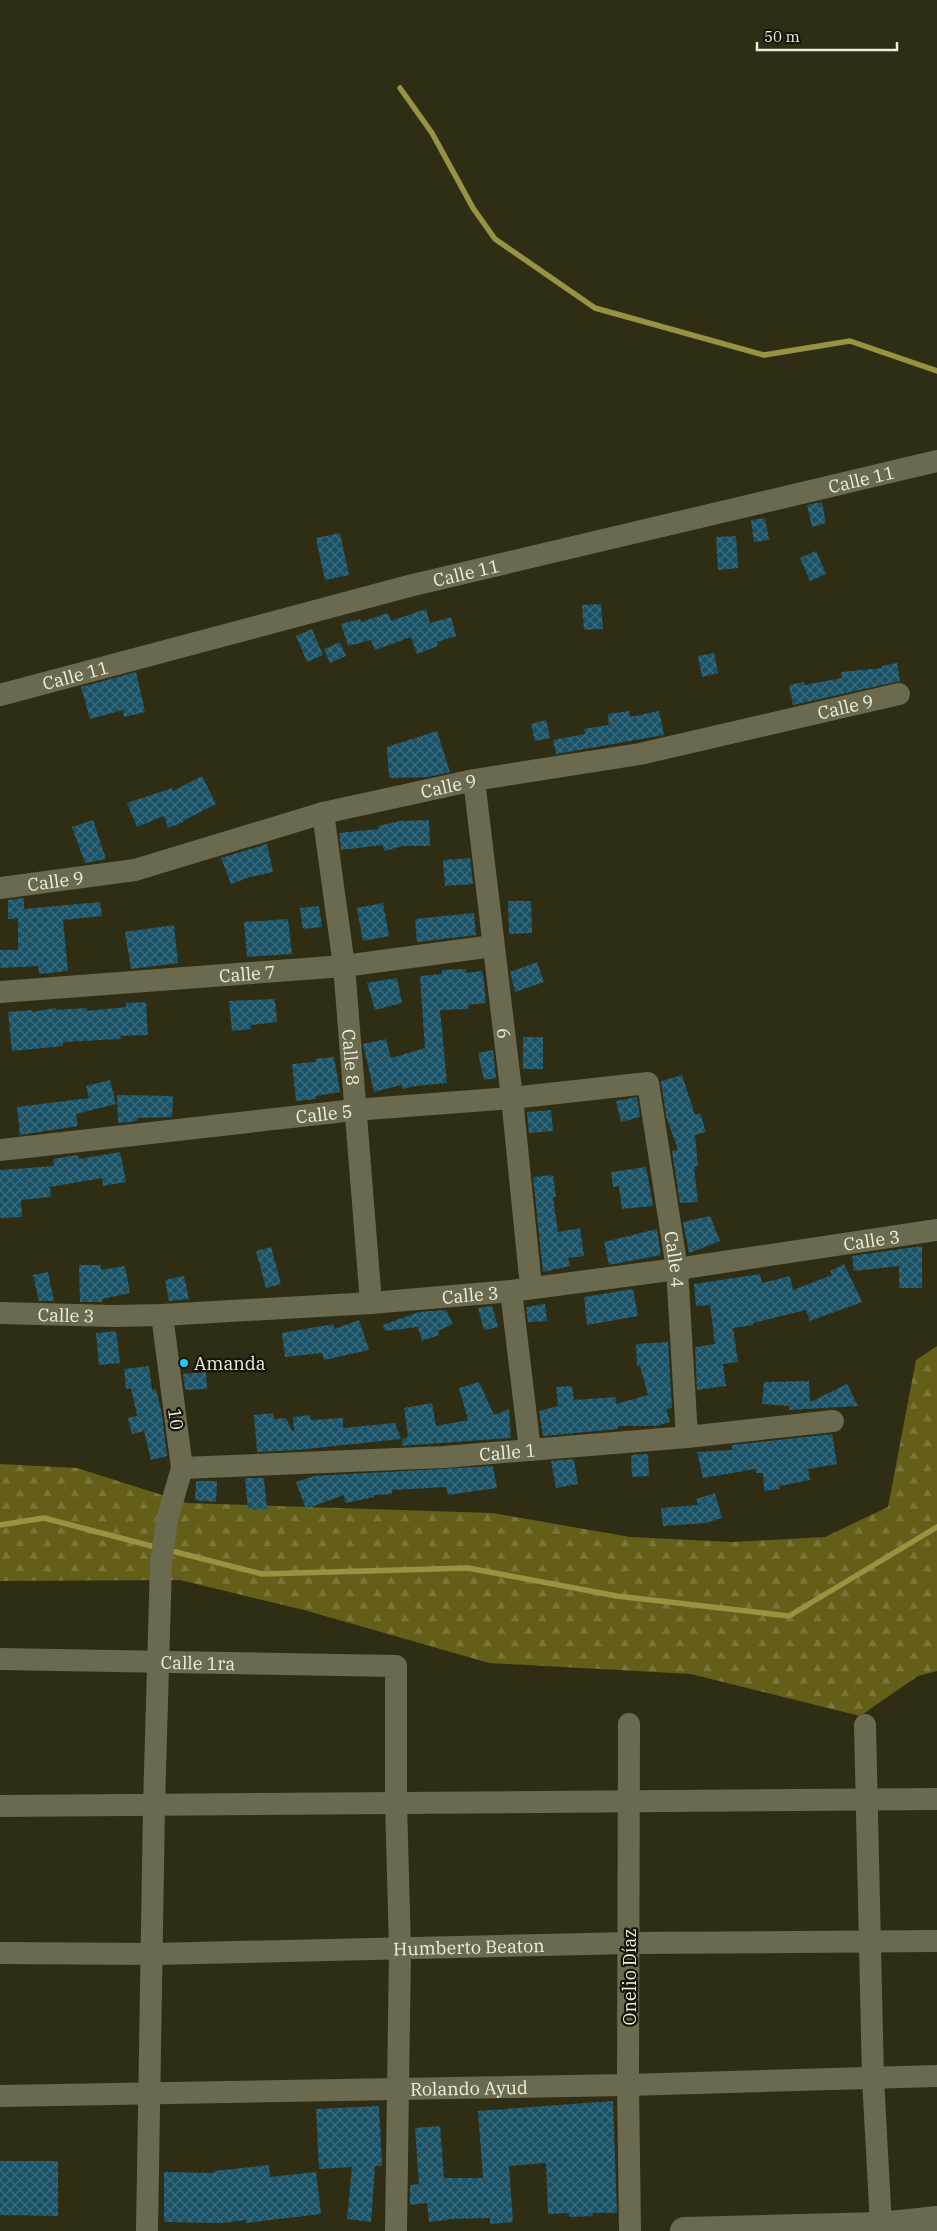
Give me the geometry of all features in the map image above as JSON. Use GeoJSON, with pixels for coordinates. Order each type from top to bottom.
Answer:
{"type":"FeatureCollection","features":[{"type":"Feature","properties":{"kind":"main road"},"geometry":{"type":"LineString","coordinates":[[684,2231],[881,2226],[937,2220]]}},
{"type":"Feature","properties":{"kind":"street","name":"Calle 11"},"geometry":{"type":"LineString","coordinates":[[0,695],[409,586],[937,461]]}},
{"type":"Feature","properties":{"kind":"street","name":"Calle 9"},"geometry":{"type":"LineString","coordinates":[[0,888],[135,870],[323,814],[474,780],[640,754],[899,694]]}},
{"type":"Feature","properties":{"kind":"street","name":"6"},"geometry":{"type":"LineString","coordinates":[[474,780],[512,1098],[530,1450]]}},
{"type":"Feature","properties":{"kind":"street","name":"Calle 8"},"geometry":{"type":"LineString","coordinates":[[323,814],[344,966],[354,1110],[371,1303]]}},
{"type":"Feature","properties":{"kind":"street","name":"Calle 7"},"geometry":{"type":"LineString","coordinates":[[0,992],[344,966],[493,946]]}},
{"type":"Feature","properties":{"kind":"street","name":"Calle 5"},"geometry":{"type":"LineString","coordinates":[[0,1150],[354,1110],[512,1098],[648,1083]]}},
{"type":"Feature","properties":{"kind":"street","name":"Calle 4"},"geometry":{"type":"LineString","coordinates":[[648,1083],[677,1269],[687,1437]]}},
{"type":"Feature","properties":{"kind":"street","name":"Calle 3"},"geometry":{"type":"LineString","coordinates":[[0,1313],[162,1316],[371,1303],[521,1289],[677,1269],[937,1230]]}},
{"type":"Feature","properties":{"kind":"street","name":"10"},"geometry":{"type":"LineString","coordinates":[[147,2231],[154,1806],[160,1661],[161,1563],[167,1520],[182,1468],[162,1316]]}},
{"type":"Feature","properties":{"kind":"street","name":"Calle 1"},"geometry":{"type":"LineString","coordinates":[[182,1468],[444,1457],[687,1437],[833,1421]]}},
{"type":"Feature","properties":{"kind":"street","name":"Calle 1ra"},"geometry":{"type":"LineString","coordinates":[[0,1659],[396,1666],[396,1802]]}},
{"type":"Feature","properties":{"kind":"street","name":"Onelio Díaz"},"geometry":{"type":"LineString","coordinates":[[629,1724],[630,1943],[628,2085],[630,2231]]}},
{"type":"Feature","properties":{"kind":"street"},"geometry":{"type":"LineString","coordinates":[[865,1725],[873,2078],[881,2226]]}},
{"type":"Feature","properties":{"kind":"street"},"geometry":{"type":"LineString","coordinates":[[0,1806],[937,1799]]}},
{"type":"Feature","properties":{"kind":"street"},"geometry":{"type":"LineString","coordinates":[[396,1802],[400,1949],[396,2231]]}},
{"type":"Feature","properties":{"kind":"street","name":"Humberto Beaton"},"geometry":{"type":"LineString","coordinates":[[0,1953],[153,1954],[630,1943],[937,1941]]}},
{"type":"Feature","properties":{"kind":"street","name":"Rolando Ayud"},"geometry":{"type":"LineString","coordinates":[[0,2096],[398,2090],[937,2076]]}},
{"type":"Feature","properties":{"kind":"green space"},"geometry":{"type":"Polygon","coordinates":[[[937,1346],[937,1671],[918,1676],[860,1716],[691,1674],[489,1663],[304,1610],[180,1580],[0,1581],[0,1464],[77,1468],[187,1503],[493,1513],[630,1537],[732,1542],[825,1537],[888,1507],[916,1360],[937,1346]]]}},
{"type":"Feature","properties":{"kind":"building"},"geometry":{"type":"Polygon","coordinates":[[[822,502],[826,523],[812,527],[807,505],[822,502]]]}},
{"type":"Feature","properties":{"kind":"building"},"geometry":{"type":"Polygon","coordinates":[[[765,518],[769,540],[754,542],[751,520],[765,518]]]}},
{"type":"Feature","properties":{"kind":"building"},"geometry":{"type":"Polygon","coordinates":[[[340,533],[349,575],[325,580],[316,538],[340,533]]]}},
{"type":"Feature","properties":{"kind":"building"},"geometry":{"type":"Polygon","coordinates":[[[736,536],[738,568],[718,570],[716,537],[736,536]]]}},
{"type":"Feature","properties":{"kind":"building"},"geometry":{"type":"Polygon","coordinates":[[[816,551],[826,574],[810,581],[800,558],[816,551]]]}},
{"type":"Feature","properties":{"kind":"building"},"geometry":{"type":"Polygon","coordinates":[[[601,604],[603,629],[584,630],[582,605],[601,604]]]}},
{"type":"Feature","properties":{"kind":"building"},"geometry":{"type":"Polygon","coordinates":[[[426,609],[430,623],[451,617],[456,636],[437,642],[438,646],[417,654],[411,637],[375,650],[371,640],[348,646],[341,624],[360,619],[361,622],[388,613],[391,621],[426,609]]]}},
{"type":"Feature","properties":{"kind":"building"},"geometry":{"type":"Polygon","coordinates":[[[312,629],[323,655],[307,662],[296,636],[312,629]]]}},
{"type":"Feature","properties":{"kind":"building"},"geometry":{"type":"Polygon","coordinates":[[[340,642],[346,656],[330,663],[324,649],[340,642]]]}},
{"type":"Feature","properties":{"kind":"building"},"geometry":{"type":"Polygon","coordinates":[[[714,653],[718,673],[702,677],[698,656],[714,653]]]}},
{"type":"Feature","properties":{"kind":"building"},"geometry":{"type":"Polygon","coordinates":[[[897,663],[900,681],[793,705],[789,685],[804,682],[804,685],[842,678],[841,672],[882,668],[882,666],[897,663]]]}},
{"type":"Feature","properties":{"kind":"building"},"geometry":{"type":"Polygon","coordinates":[[[136,672],[145,712],[124,717],[123,710],[90,719],[81,687],[136,672]]]}},
{"type":"Feature","properties":{"kind":"building"},"geometry":{"type":"Polygon","coordinates":[[[629,711],[630,717],[659,711],[664,735],[556,754],[553,740],[585,734],[584,729],[609,725],[608,714],[629,711]]]}},
{"type":"Feature","properties":{"kind":"building"},"geometry":{"type":"Polygon","coordinates":[[[546,720],[550,738],[535,741],[531,724],[546,720]]]}},
{"type":"Feature","properties":{"kind":"building"},"geometry":{"type":"Polygon","coordinates":[[[437,731],[450,772],[428,777],[389,778],[387,747],[437,731]]]}},
{"type":"Feature","properties":{"kind":"building"},"geometry":{"type":"Polygon","coordinates":[[[202,776],[216,804],[184,822],[168,828],[164,816],[137,827],[127,803],[172,788],[173,791],[202,776]]]}},
{"type":"Feature","properties":{"kind":"building"},"geometry":{"type":"Polygon","coordinates":[[[93,820],[106,859],[85,863],[72,827],[93,820]]]}},
{"type":"Feature","properties":{"kind":"building"},"geometry":{"type":"Polygon","coordinates":[[[429,820],[430,846],[403,846],[384,851],[383,845],[341,850],[339,833],[379,829],[378,826],[400,821],[429,820]]]}},
{"type":"Feature","properties":{"kind":"building"},"geometry":{"type":"Polygon","coordinates":[[[267,844],[273,872],[250,877],[231,884],[221,858],[267,844]]]}},
{"type":"Feature","properties":{"kind":"building"},"geometry":{"type":"Polygon","coordinates":[[[470,858],[473,884],[445,886],[443,860],[470,858]]]}},
{"type":"Feature","properties":{"kind":"building"},"geometry":{"type":"Polygon","coordinates":[[[24,898],[24,909],[100,902],[102,916],[63,920],[68,971],[39,974],[38,966],[0,968],[0,950],[18,950],[18,918],[8,919],[8,900],[24,898]]]}},
{"type":"Feature","properties":{"kind":"building"},"geometry":{"type":"Polygon","coordinates":[[[508,901],[531,901],[532,933],[509,934],[508,901]]]}},
{"type":"Feature","properties":{"kind":"building"},"geometry":{"type":"Polygon","coordinates":[[[383,903],[389,936],[363,941],[357,908],[383,903]]]}},
{"type":"Feature","properties":{"kind":"building"},"geometry":{"type":"Polygon","coordinates":[[[319,906],[322,927],[303,929],[300,908],[319,906]]]}},
{"type":"Feature","properties":{"kind":"building"},"geometry":{"type":"Polygon","coordinates":[[[474,913],[476,935],[417,942],[415,919],[474,913]]]}},
{"type":"Feature","properties":{"kind":"building"},"geometry":{"type":"Polygon","coordinates":[[[288,919],[292,954],[247,957],[244,922],[288,919]]]}},
{"type":"Feature","properties":{"kind":"building"},"geometry":{"type":"Polygon","coordinates":[[[174,925],[178,963],[131,969],[125,932],[174,925]]]}},
{"type":"Feature","properties":{"kind":"building"},"geometry":{"type":"Polygon","coordinates":[[[537,962],[544,982],[515,992],[510,972],[537,962]]]}},
{"type":"Feature","properties":{"kind":"building"},"geometry":{"type":"Polygon","coordinates":[[[466,969],[466,973],[481,971],[483,974],[486,1003],[468,1005],[468,1009],[440,1010],[447,1083],[403,1089],[401,1085],[374,1092],[363,1044],[386,1039],[391,1058],[425,1048],[420,976],[442,974],[442,970],[466,969]]]}},
{"type":"Feature","properties":{"kind":"building"},"geometry":{"type":"Polygon","coordinates":[[[397,978],[402,1003],[375,1010],[367,983],[397,978]]]}},
{"type":"Feature","properties":{"kind":"building"},"geometry":{"type":"Polygon","coordinates":[[[275,999],[277,1022],[251,1025],[251,1029],[232,1031],[229,1001],[275,999]]]}},
{"type":"Feature","properties":{"kind":"building"},"geometry":{"type":"Polygon","coordinates":[[[146,1002],[148,1035],[120,1036],[121,1039],[63,1042],[63,1046],[12,1051],[8,1012],[32,1010],[32,1012],[56,1008],[56,1010],[87,1008],[87,1011],[126,1007],[126,1003],[146,1002]]]}},
{"type":"Feature","properties":{"kind":"building"},"geometry":{"type":"Polygon","coordinates":[[[523,1037],[543,1037],[543,1069],[523,1069],[523,1037]]]}},
{"type":"Feature","properties":{"kind":"building"},"geometry":{"type":"Polygon","coordinates":[[[493,1050],[496,1078],[484,1080],[478,1053],[493,1050]]]}},
{"type":"Feature","properties":{"kind":"building"},"geometry":{"type":"Polygon","coordinates":[[[334,1057],[340,1092],[316,1096],[316,1099],[296,1101],[292,1064],[315,1062],[315,1059],[334,1057]]]}},
{"type":"Feature","properties":{"kind":"building"},"geometry":{"type":"Polygon","coordinates":[[[682,1075],[695,1115],[700,1113],[706,1132],[695,1135],[698,1166],[694,1167],[698,1202],[680,1203],[672,1151],[678,1150],[666,1116],[661,1081],[682,1075]]]}},
{"type":"Feature","properties":{"kind":"building"},"geometry":{"type":"Polygon","coordinates":[[[110,1080],[116,1104],[76,1114],[78,1126],[20,1135],[17,1107],[89,1098],[86,1086],[110,1080]]]}},
{"type":"Feature","properties":{"kind":"building"},"geometry":{"type":"Polygon","coordinates":[[[117,1095],[173,1096],[172,1117],[137,1118],[137,1121],[118,1123],[117,1095]]]}},
{"type":"Feature","properties":{"kind":"building"},"geometry":{"type":"Polygon","coordinates":[[[637,1097],[640,1117],[621,1122],[616,1101],[637,1097]]]}},
{"type":"Feature","properties":{"kind":"building"},"geometry":{"type":"Polygon","coordinates":[[[551,1110],[553,1131],[529,1133],[527,1112],[551,1110]]]}},
{"type":"Feature","properties":{"kind":"building"},"geometry":{"type":"Polygon","coordinates":[[[120,1152],[126,1182],[103,1186],[102,1178],[50,1187],[51,1197],[21,1200],[22,1217],[0,1218],[0,1170],[54,1166],[53,1159],[78,1155],[79,1159],[120,1152]]]}},
{"type":"Feature","properties":{"kind":"building"},"geometry":{"type":"Polygon","coordinates":[[[646,1167],[653,1206],[622,1209],[619,1186],[613,1187],[611,1172],[646,1167]]]}},
{"type":"Feature","properties":{"kind":"building"},"geometry":{"type":"Polygon","coordinates":[[[553,1175],[556,1197],[553,1197],[558,1232],[580,1228],[584,1256],[568,1258],[570,1266],[543,1272],[533,1177],[553,1175]]]}},
{"type":"Feature","properties":{"kind":"building"},"geometry":{"type":"Polygon","coordinates":[[[710,1216],[720,1241],[689,1253],[683,1222],[710,1216]]]}},
{"type":"Feature","properties":{"kind":"building"},"geometry":{"type":"Polygon","coordinates":[[[657,1229],[661,1255],[609,1265],[604,1242],[657,1229]]]}},
{"type":"Feature","properties":{"kind":"building"},"geometry":{"type":"Polygon","coordinates":[[[922,1246],[922,1288],[899,1288],[899,1266],[854,1271],[852,1256],[922,1246]]]}},
{"type":"Feature","properties":{"kind":"building"},"geometry":{"type":"Polygon","coordinates":[[[271,1247],[281,1284],[266,1288],[256,1251],[271,1247]]]}},
{"type":"Feature","properties":{"kind":"building"},"geometry":{"type":"Polygon","coordinates":[[[844,1264],[862,1302],[810,1321],[806,1310],[753,1323],[753,1325],[733,1328],[738,1362],[723,1364],[726,1386],[697,1390],[695,1347],[715,1344],[710,1305],[696,1306],[694,1284],[760,1274],[762,1283],[790,1276],[793,1290],[832,1275],[830,1271],[844,1264]]]}},
{"type":"Feature","properties":{"kind":"building"},"geometry":{"type":"Polygon","coordinates":[[[79,1265],[101,1265],[101,1270],[125,1266],[130,1293],[102,1299],[102,1302],[80,1302],[79,1265]]]}},
{"type":"Feature","properties":{"kind":"building"},"geometry":{"type":"Polygon","coordinates":[[[48,1272],[54,1301],[39,1301],[33,1275],[48,1272]]]}},
{"type":"Feature","properties":{"kind":"building"},"geometry":{"type":"Polygon","coordinates":[[[184,1276],[189,1299],[169,1301],[165,1280],[184,1276]]]}},
{"type":"Feature","properties":{"kind":"building"},"geometry":{"type":"Polygon","coordinates":[[[633,1289],[638,1316],[587,1325],[584,1297],[633,1289]]]}},
{"type":"Feature","properties":{"kind":"building"},"geometry":{"type":"Polygon","coordinates":[[[545,1304],[547,1321],[528,1322],[526,1307],[545,1304]]]}},
{"type":"Feature","properties":{"kind":"building"},"geometry":{"type":"Polygon","coordinates":[[[492,1306],[498,1327],[484,1330],[478,1308],[492,1306]]]}},
{"type":"Feature","properties":{"kind":"building"},"geometry":{"type":"Polygon","coordinates":[[[446,1310],[453,1324],[438,1331],[439,1335],[422,1341],[418,1327],[385,1331],[383,1325],[419,1312],[446,1310]]]}},
{"type":"Feature","properties":{"kind":"building"},"geometry":{"type":"Polygon","coordinates":[[[359,1320],[369,1350],[324,1360],[322,1353],[285,1357],[282,1333],[333,1324],[334,1329],[359,1320]]]}},
{"type":"Feature","properties":{"kind":"building"},"geometry":{"type":"Polygon","coordinates":[[[116,1331],[120,1363],[99,1365],[96,1333],[116,1331]]]}},
{"type":"Feature","properties":{"kind":"building"},"geometry":{"type":"Polygon","coordinates":[[[668,1342],[672,1408],[666,1409],[670,1422],[655,1426],[618,1426],[618,1429],[543,1436],[539,1411],[558,1406],[556,1387],[572,1386],[574,1400],[616,1397],[616,1404],[648,1395],[640,1366],[637,1366],[636,1344],[668,1342]]]}},
{"type":"Feature","properties":{"kind":"building"},"geometry":{"type":"Polygon","coordinates":[[[149,1366],[152,1390],[156,1389],[162,1415],[167,1456],[151,1460],[144,1431],[132,1434],[128,1418],[137,1416],[131,1388],[126,1389],[124,1369],[149,1366]]]}},
{"type":"Feature","properties":{"kind":"building"},"geometry":{"type":"Polygon","coordinates":[[[206,1372],[207,1389],[185,1390],[183,1374],[206,1372]]]}},
{"type":"Feature","properties":{"kind":"building"},"geometry":{"type":"Polygon","coordinates":[[[809,1381],[810,1402],[847,1384],[858,1406],[789,1410],[789,1406],[762,1404],[764,1382],[809,1381]]]}},
{"type":"Feature","properties":{"kind":"building"},"geometry":{"type":"Polygon","coordinates":[[[479,1382],[494,1415],[509,1409],[511,1438],[399,1446],[403,1444],[402,1439],[408,1437],[404,1408],[432,1403],[436,1426],[468,1420],[459,1388],[479,1382]]]}},
{"type":"Feature","properties":{"kind":"building"},"geometry":{"type":"Polygon","coordinates":[[[273,1413],[274,1419],[286,1418],[292,1431],[294,1431],[293,1417],[310,1415],[311,1420],[343,1418],[343,1428],[395,1423],[401,1439],[297,1450],[257,1452],[254,1415],[273,1413]]]}},
{"type":"Feature","properties":{"kind":"building"},"geometry":{"type":"Polygon","coordinates":[[[832,1434],[837,1464],[808,1469],[810,1480],[779,1486],[780,1489],[764,1491],[763,1473],[756,1473],[756,1469],[703,1478],[697,1452],[732,1450],[732,1445],[832,1434]]]}},
{"type":"Feature","properties":{"kind":"building"},"geometry":{"type":"Polygon","coordinates":[[[648,1454],[649,1476],[632,1477],[631,1455],[648,1454]]]}},
{"type":"Feature","properties":{"kind":"building"},"geometry":{"type":"Polygon","coordinates":[[[574,1459],[578,1484],[556,1488],[551,1461],[574,1459]]]}},
{"type":"Feature","properties":{"kind":"building"},"geometry":{"type":"Polygon","coordinates":[[[493,1466],[497,1488],[448,1495],[446,1487],[392,1490],[392,1494],[374,1495],[374,1497],[345,1503],[344,1495],[306,1509],[296,1482],[314,1476],[493,1466]]]}},
{"type":"Feature","properties":{"kind":"building"},"geometry":{"type":"Polygon","coordinates":[[[245,1478],[264,1478],[267,1509],[248,1510],[245,1478]]]}},
{"type":"Feature","properties":{"kind":"building"},"geometry":{"type":"Polygon","coordinates":[[[196,1481],[217,1481],[216,1502],[195,1500],[196,1481]]]}},
{"type":"Feature","properties":{"kind":"building"},"geometry":{"type":"Polygon","coordinates":[[[715,1493],[722,1518],[706,1523],[663,1526],[661,1508],[698,1505],[696,1499],[715,1493]]]}},
{"type":"Feature","properties":{"kind":"building"},"geometry":{"type":"Polygon","coordinates":[[[613,2101],[617,2213],[592,2213],[593,2216],[569,2217],[569,2213],[548,2214],[546,2163],[509,2166],[513,2222],[490,2224],[490,2218],[448,2219],[429,2222],[427,2203],[410,2205],[410,2185],[419,2184],[415,2128],[440,2126],[444,2178],[483,2178],[478,2111],[613,2101]]]}},
{"type":"Feature","properties":{"kind":"building"},"geometry":{"type":"Polygon","coordinates":[[[379,2106],[382,2166],[375,2166],[371,2222],[347,2219],[352,2167],[319,2169],[316,2109],[379,2106]]]}},
{"type":"Feature","properties":{"kind":"building"},"geometry":{"type":"Polygon","coordinates":[[[0,2161],[58,2161],[58,2216],[0,2215],[0,2161]]]}},
{"type":"Feature","properties":{"kind":"building"},"geometry":{"type":"Polygon","coordinates":[[[269,2165],[270,2177],[316,2172],[321,2214],[246,2223],[246,2220],[222,2223],[164,2222],[164,2172],[214,2173],[214,2171],[269,2165]]]}},
{"type":"Feature","properties":{"kind":"waterway"},"geometry":{"type":"LineString","coordinates":[[400,88],[432,133],[473,208],[495,239],[595,308],[764,355],[850,341],[937,371]]}},
{"type":"Feature","properties":{"kind":"waterway"},"geometry":{"type":"LineString","coordinates":[[0,1525],[44,1518],[159,1548]]}},
{"type":"Feature","properties":{"kind":"waterway"},"geometry":{"type":"LineString","coordinates":[[168,1550],[262,1574],[468,1568],[617,1596],[789,1616],[937,1527]]}},
{"type":"Feature","properties":{"kind":"place","name":"Amanda"},"geometry":{"type":"Point","coordinates":[184,1363]}}]}
